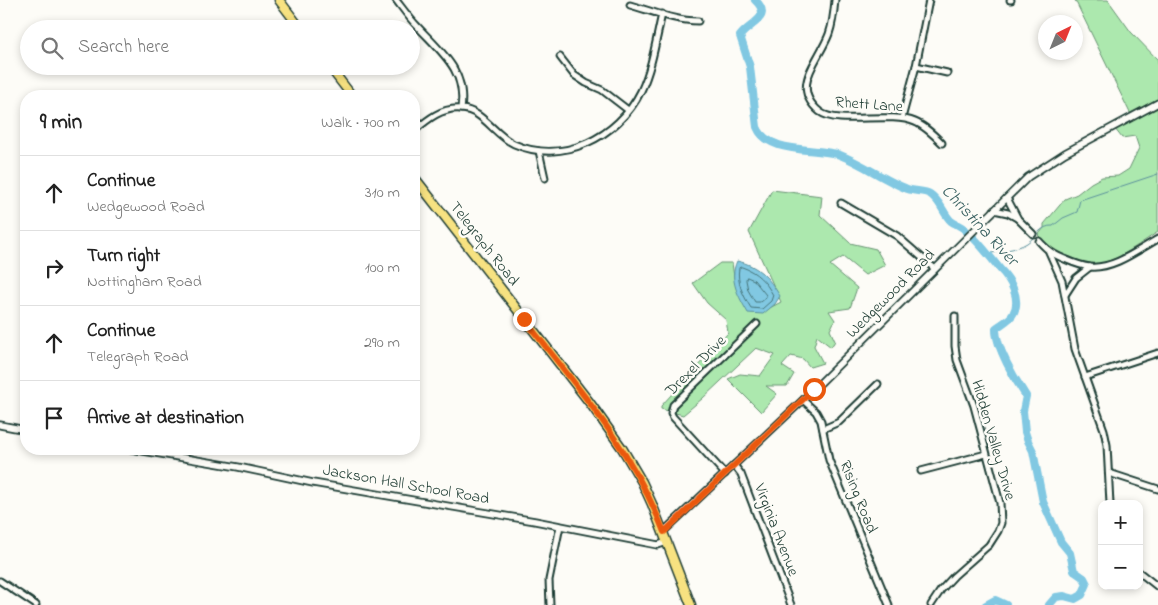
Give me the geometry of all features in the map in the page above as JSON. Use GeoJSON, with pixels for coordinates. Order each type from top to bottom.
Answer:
{"type":"FeatureCollection","features":[{"type":"Feature","properties":{"kind":"main road"},"geometry":{"type":"LineString","coordinates":[[279,0],[294,20]]}},
{"type":"Feature","properties":{"kind":"main road"},"geometry":{"type":"LineString","coordinates":[[336,75],[347,90]]}},
{"type":"Feature","properties":{"kind":"main road","name":"Telegraph Road"},"geometry":{"type":"LineString","coordinates":[[420,184],[616,439],[638,474],[652,504],[691,605]]}},
{"type":"Feature","properties":{"kind":"street"},"geometry":{"type":"LineString","coordinates":[[396,0],[412,20]]}},
{"type":"Feature","properties":{"kind":"street","name":"Rhett Lane"},"geometry":{"type":"LineString","coordinates":[[835,0],[834,15],[829,34],[807,79],[806,90],[811,102],[820,112],[827,115],[850,118],[902,118],[924,127],[942,143]]}},
{"type":"Feature","properties":{"kind":"street"},"geometry":{"type":"LineString","coordinates":[[902,118],[916,66],[929,0]]}},
{"type":"Feature","properties":{"kind":"street"},"geometry":{"type":"LineString","coordinates":[[630,5],[690,21],[698,21]]}},
{"type":"Feature","properties":{"kind":"street"},"geometry":{"type":"LineString","coordinates":[[420,127],[441,112],[461,108],[469,110],[484,119],[509,142],[528,149],[539,151],[564,150],[588,143],[609,129],[637,99],[647,74],[662,14]]}},
{"type":"Feature","properties":{"kind":"street"},"geometry":{"type":"LineString","coordinates":[[420,29],[453,66],[462,88],[461,108]]}},
{"type":"Feature","properties":{"kind":"street"},"geometry":{"type":"LineString","coordinates":[[560,57],[574,75],[602,90],[628,110]]}},
{"type":"Feature","properties":{"kind":"street"},"geometry":{"type":"LineString","coordinates":[[916,66],[947,73]]}},
{"type":"Feature","properties":{"kind":"street","name":"Wedgewood Road"},"geometry":{"type":"LineString","coordinates":[[664,532],[803,400],[1028,177],[1046,164],[1102,132],[1158,103]]}},
{"type":"Feature","properties":{"kind":"street"},"geometry":{"type":"LineString","coordinates":[[539,151],[545,178]]}},
{"type":"Feature","properties":{"kind":"street"},"geometry":{"type":"LineString","coordinates":[[1007,198],[1018,219],[1033,234]]}},
{"type":"Feature","properties":{"kind":"street"},"geometry":{"type":"LineString","coordinates":[[841,203],[897,236],[935,269]]}},
{"type":"Feature","properties":{"kind":"street"},"geometry":{"type":"LineString","coordinates":[[994,210],[1008,213],[1018,219]]}},
{"type":"Feature","properties":{"kind":"street"},"geometry":{"type":"LineString","coordinates":[[1049,252],[1090,267],[1103,266],[1125,258],[1158,239]]}},
{"type":"Feature","properties":{"kind":"street"},"geometry":{"type":"LineString","coordinates":[[1039,241],[1049,252],[1058,271],[1065,295],[1075,349],[1104,430],[1107,445],[1110,500]]}},
{"type":"Feature","properties":{"kind":"street"},"geometry":{"type":"LineString","coordinates":[[1065,295],[1076,278],[1090,267]]}},
{"type":"Feature","properties":{"kind":"street","name":"Hidden Valley Drive"},"geometry":{"type":"LineString","coordinates":[[931,605],[947,583],[989,545],[998,531],[1001,514],[974,406],[957,360],[954,316]]}},
{"type":"Feature","properties":{"kind":"street","name":"Drexel Drive"},"geometry":{"type":"LineString","coordinates":[[725,474],[673,417],[671,408],[757,324]]}},
{"type":"Feature","properties":{"kind":"street"},"geometry":{"type":"LineString","coordinates":[[1085,377],[1158,353]]}},
{"type":"Feature","properties":{"kind":"street"},"geometry":{"type":"LineString","coordinates":[[823,429],[839,422],[878,384]]}},
{"type":"Feature","properties":{"kind":"street","name":"Rising Road"},"geometry":{"type":"LineString","coordinates":[[803,400],[816,412],[821,422],[831,466],[889,605]]}},
{"type":"Feature","properties":{"kind":"street"},"geometry":{"type":"LineString","coordinates":[[0,425],[20,429]]}},
{"type":"Feature","properties":{"kind":"street"},"geometry":{"type":"LineString","coordinates":[[921,471],[986,454]]}},
{"type":"Feature","properties":{"kind":"street","name":"Jackson Hall School Road"},"geometry":{"type":"LineString","coordinates":[[167,455],[658,545],[667,542]]}},
{"type":"Feature","properties":{"kind":"street","name":"Virginia Avenue"},"geometry":{"type":"LineString","coordinates":[[734,465],[741,474],[791,605]]}},
{"type":"Feature","properties":{"kind":"street"},"geometry":{"type":"LineString","coordinates":[[1109,473],[1158,489]]}},
{"type":"Feature","properties":{"kind":"street"},"geometry":{"type":"LineString","coordinates":[[550,605],[549,580],[560,526]]}},
{"type":"Feature","properties":{"kind":"street"},"geometry":{"type":"LineString","coordinates":[[1143,575],[1158,587]]}},
{"type":"Feature","properties":{"kind":"street"},"geometry":{"type":"LineString","coordinates":[[0,581],[36,605]]}},
{"type":"Feature","properties":{"kind":"green space"},"geometry":{"type":"Polygon","coordinates":[[[1075,0],[1108,0],[1131,32],[1158,60],[1158,99],[1130,113],[1075,0]]]}},
{"type":"Feature","properties":{"kind":"green space"},"geometry":{"type":"Polygon","coordinates":[[[1158,108],[1158,232],[1116,258],[1097,264],[1079,261],[1049,245],[1038,235],[1044,228],[1044,224],[1065,199],[1077,194],[1102,177],[1118,176],[1129,169],[1139,148],[1135,136],[1122,138],[1115,129],[1158,108]]]}},
{"type":"Feature","properties":{"kind":"green space"},"geometry":{"type":"Polygon","coordinates":[[[772,190],[822,196],[820,215],[850,243],[876,249],[885,265],[865,275],[843,257],[830,265],[857,288],[850,308],[829,311],[835,320],[830,330],[835,341],[831,347],[817,336],[814,346],[823,363],[810,367],[803,359],[791,356],[782,366],[794,374],[787,386],[766,386],[777,394],[761,412],[728,379],[740,374],[760,376],[775,355],[756,348],[683,415],[661,409],[661,406],[728,333],[726,320],[707,303],[693,283],[720,263],[732,263],[735,284],[760,313],[781,302],[749,232],[772,190]]]}},
{"type":"Feature","properties":{"kind":"water"},"geometry":{"type":"Polygon","coordinates":[[[737,261],[751,266],[762,273],[780,296],[775,304],[763,314],[748,313],[741,301],[734,282],[737,261]]]}},
{"type":"Feature","properties":{"kind":"waterway","name":"Christina River"},"geometry":{"type":"LineString","coordinates":[[755,0],[762,11],[761,16],[740,36],[750,67],[757,127],[763,136],[771,142],[782,146],[840,155],[908,189],[930,194],[937,200],[951,221],[963,228],[979,243],[1004,273],[1014,290],[1016,302],[1013,314],[996,328],[999,344],[1007,363],[1026,396],[1023,411],[1025,432],[1033,451],[1043,502],[1061,542],[1070,553],[1074,571],[1084,578],[1087,584],[1082,595],[1075,599],[1064,596],[1056,597],[1049,605]]}},
{"type":"Feature","properties":{"kind":"waterway"},"geometry":{"type":"LineString","coordinates":[[987,254],[1013,249],[1027,243],[1045,227],[1053,226],[1063,218],[1077,212],[1080,200],[1158,174]]}},
{"type":"Feature","properties":{"kind":"waterway","name":"Christina River"},"geometry":{"type":"LineString","coordinates":[[986,605],[995,600],[1006,605]]}},
{"type":"Feature","properties":{"kind":"route"},"geometry":{"type":"LineString","coordinates":[[524,319],[590,403],[622,448],[642,482],[664,532],[814,389]]}}]}
